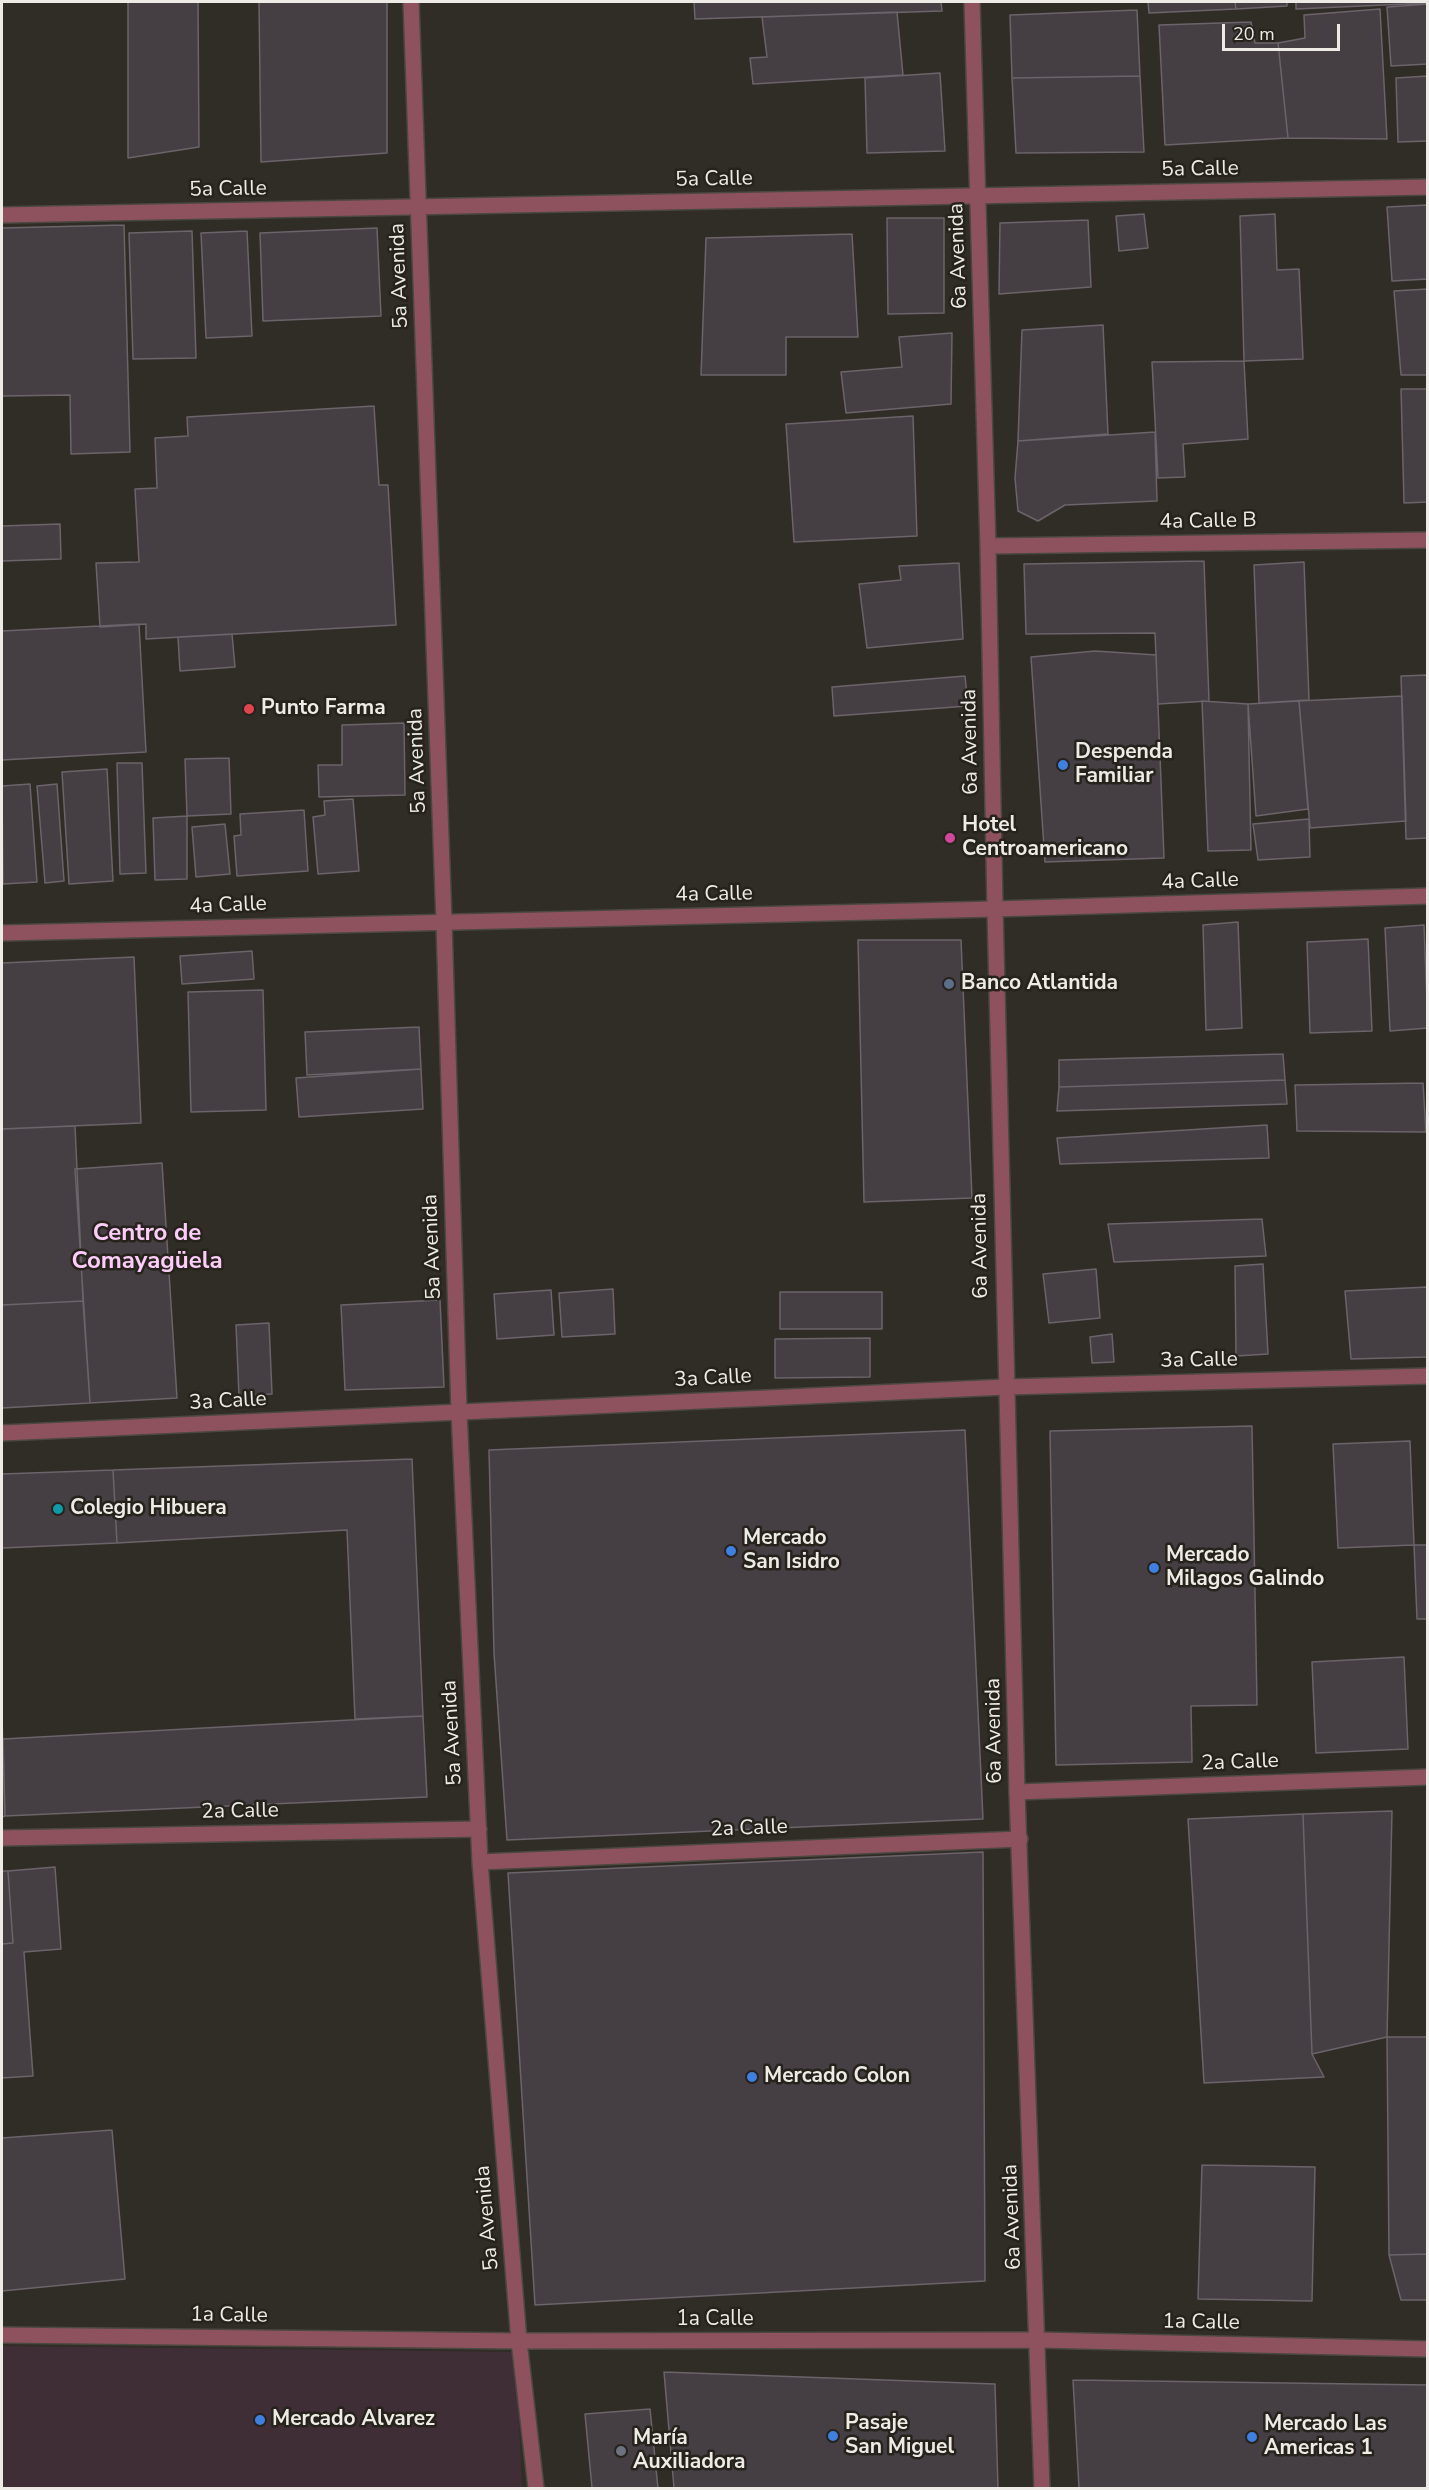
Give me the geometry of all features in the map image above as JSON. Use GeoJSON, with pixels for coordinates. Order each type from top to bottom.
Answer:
{"type":"FeatureCollection","features":[{"type":"Feature","properties":{"kind":"street","name":"5a Avenida"},"geometry":{"type":"LineString","coordinates":[[411,2],[459,1412],[478,1829],[519,2341],[536,2488]]}},
{"type":"Feature","properties":{"kind":"street","name":"6a Avenida"},"geometry":{"type":"LineString","coordinates":[[972,2],[988,546],[1017,1792],[1042,2488]]}},
{"type":"Feature","properties":{"kind":"street","name":"5a Calle"},"geometry":{"type":"LineString","coordinates":[[2,215],[1428,187]]}},
{"type":"Feature","properties":{"kind":"street","name":"4a Calle B"},"geometry":{"type":"LineString","coordinates":[[988,546],[1428,540]]}},
{"type":"Feature","properties":{"kind":"street","name":"4a Calle"},"geometry":{"type":"LineString","coordinates":[[2,933],[1428,896]]}},
{"type":"Feature","properties":{"kind":"street","name":"3a Calle"},"geometry":{"type":"LineString","coordinates":[[2,1433],[1006,1387],[1428,1376]]}},
{"type":"Feature","properties":{"kind":"street","name":"2a Calle"},"geometry":{"type":"LineString","coordinates":[[1017,1792],[1428,1777]]}},
{"type":"Feature","properties":{"kind":"street","name":"2a Calle"},"geometry":{"type":"LineString","coordinates":[[2,1838],[478,1829]]}},
{"type":"Feature","properties":{"kind":"street","name":"2a Calle"},"geometry":{"type":"LineString","coordinates":[[480,1862],[1020,1839]]}},
{"type":"Feature","properties":{"kind":"street","name":"1a Calle"},"geometry":{"type":"LineString","coordinates":[[2,2335],[519,2341],[1038,2340],[1428,2349]]}},
{"type":"Feature","properties":{"kind":"shaded area","name":"Mercado Alvarez"},"geometry":{"type":"Polygon","coordinates":[[[2,2346],[516,2352],[522,2488],[2,2488],[2,2346]]]}},
{"type":"Feature","properties":{"kind":"building"},"geometry":{"type":"Polygon","coordinates":[[[128,2],[198,2],[199,147],[128,158],[128,2]]]}},
{"type":"Feature","properties":{"kind":"building"},"geometry":{"type":"Polygon","coordinates":[[[259,2],[387,2],[387,153],[261,162],[259,2]]]}},
{"type":"Feature","properties":{"kind":"building"},"geometry":{"type":"Polygon","coordinates":[[[694,2],[941,2],[942,11],[695,19],[694,2]]]}},
{"type":"Feature","properties":{"kind":"building"},"geometry":{"type":"Polygon","coordinates":[[[1148,2],[1235,2],[1236,9],[1149,13],[1148,2]]]}},
{"type":"Feature","properties":{"kind":"building"},"geometry":{"type":"Polygon","coordinates":[[[1235,2],[1287,2],[1287,6],[1236,9],[1235,2]]]}},
{"type":"Feature","properties":{"kind":"building"},"geometry":{"type":"Polygon","coordinates":[[[1296,2],[1428,2],[1428,3],[1296,9],[1296,2]]]}},
{"type":"Feature","properties":{"kind":"building"},"geometry":{"type":"Polygon","coordinates":[[[1428,4],[1428,64],[1391,66],[1387,7],[1428,4]]]}},
{"type":"Feature","properties":{"kind":"building"},"geometry":{"type":"Polygon","coordinates":[[[1380,9],[1387,139],[1288,138],[1278,43],[1305,38],[1304,15],[1380,9]]]}},
{"type":"Feature","properties":{"kind":"building"},"geometry":{"type":"Polygon","coordinates":[[[1137,10],[1140,76],[1012,78],[1010,15],[1137,10]]]}},
{"type":"Feature","properties":{"kind":"building"},"geometry":{"type":"Polygon","coordinates":[[[897,12],[903,75],[753,84],[750,58],[767,57],[762,17],[897,12]]]}},
{"type":"Feature","properties":{"kind":"building"},"geometry":{"type":"Polygon","coordinates":[[[1251,22],[1255,43],[1278,43],[1288,138],[1165,145],[1159,25],[1251,22]]]}},
{"type":"Feature","properties":{"kind":"building"},"geometry":{"type":"Polygon","coordinates":[[[940,73],[945,151],[867,153],[865,78],[940,73]]]}},
{"type":"Feature","properties":{"kind":"building"},"geometry":{"type":"Polygon","coordinates":[[[1140,76],[1144,152],[1016,153],[1012,78],[1140,76]]]}},
{"type":"Feature","properties":{"kind":"building"},"geometry":{"type":"Polygon","coordinates":[[[1428,76],[1428,141],[1398,142],[1396,78],[1428,76]]]}},
{"type":"Feature","properties":{"kind":"building"},"geometry":{"type":"Polygon","coordinates":[[[1428,205],[1428,279],[1392,281],[1387,207],[1428,205]]]}},
{"type":"Feature","properties":{"kind":"building"},"geometry":{"type":"Polygon","coordinates":[[[1144,214],[1148,248],[1119,251],[1116,216],[1144,214]]]}},
{"type":"Feature","properties":{"kind":"building"},"geometry":{"type":"Polygon","coordinates":[[[1275,214],[1277,270],[1299,269],[1303,359],[1244,361],[1240,216],[1275,214]]]}},
{"type":"Feature","properties":{"kind":"building"},"geometry":{"type":"Polygon","coordinates":[[[887,218],[944,218],[944,313],[888,314],[887,218]]]}},
{"type":"Feature","properties":{"kind":"building"},"geometry":{"type":"Polygon","coordinates":[[[1088,220],[1091,287],[999,294],[1000,223],[1088,220]]]}},
{"type":"Feature","properties":{"kind":"building"},"geometry":{"type":"Polygon","coordinates":[[[124,225],[130,452],[71,454],[70,395],[2,396],[2,228],[124,225]]]}},
{"type":"Feature","properties":{"kind":"building"},"geometry":{"type":"Polygon","coordinates":[[[377,228],[381,316],[263,321],[260,233],[377,228]]]}},
{"type":"Feature","properties":{"kind":"building"},"geometry":{"type":"Polygon","coordinates":[[[192,231],[196,358],[133,359],[129,233],[192,231]]]}},
{"type":"Feature","properties":{"kind":"building"},"geometry":{"type":"Polygon","coordinates":[[[247,231],[252,336],[206,338],[201,233],[247,231]]]}},
{"type":"Feature","properties":{"kind":"building"},"geometry":{"type":"Polygon","coordinates":[[[852,234],[858,337],[786,337],[786,375],[701,375],[706,238],[852,234]]]}},
{"type":"Feature","properties":{"kind":"building"},"geometry":{"type":"Polygon","coordinates":[[[1428,289],[1428,375],[1401,375],[1394,291],[1428,289]]]}},
{"type":"Feature","properties":{"kind":"building"},"geometry":{"type":"Polygon","coordinates":[[[1103,325],[1108,434],[1018,441],[1022,330],[1103,325]]]}},
{"type":"Feature","properties":{"kind":"building"},"geometry":{"type":"Polygon","coordinates":[[[952,333],[951,404],[846,413],[841,372],[902,367],[899,337],[952,333]]]}},
{"type":"Feature","properties":{"kind":"building"},"geometry":{"type":"Polygon","coordinates":[[[1244,361],[1248,439],[1183,444],[1185,477],[1158,478],[1152,362],[1244,361]]]}},
{"type":"Feature","properties":{"kind":"building"},"geometry":{"type":"Polygon","coordinates":[[[1401,389],[1428,389],[1428,502],[1404,503],[1401,389]]]}},
{"type":"Feature","properties":{"kind":"building"},"geometry":{"type":"Polygon","coordinates":[[[374,406],[379,485],[388,485],[396,625],[146,639],[146,624],[100,627],[96,563],[139,562],[135,489],[157,488],[155,438],[188,436],[187,417],[374,406]]]}},
{"type":"Feature","properties":{"kind":"building"},"geometry":{"type":"Polygon","coordinates":[[[913,416],[917,536],[794,542],[786,424],[913,416]]]}},
{"type":"Feature","properties":{"kind":"building"},"geometry":{"type":"Polygon","coordinates":[[[1155,432],[1157,501],[1065,505],[1038,521],[1018,511],[1015,478],[1018,441],[1155,432]]]}},
{"type":"Feature","properties":{"kind":"building"},"geometry":{"type":"Polygon","coordinates":[[[60,524],[61,559],[2,561],[2,526],[60,524]]]}},
{"type":"Feature","properties":{"kind":"building"},"geometry":{"type":"Polygon","coordinates":[[[1204,561],[1209,701],[1158,704],[1155,633],[1026,634],[1024,564],[1204,561]]]}},
{"type":"Feature","properties":{"kind":"building"},"geometry":{"type":"Polygon","coordinates":[[[1304,562],[1309,700],[1259,703],[1254,565],[1304,562]]]}},
{"type":"Feature","properties":{"kind":"building"},"geometry":{"type":"Polygon","coordinates":[[[959,563],[963,639],[867,648],[859,584],[901,580],[899,566],[959,563]]]}},
{"type":"Feature","properties":{"kind":"building"},"geometry":{"type":"Polygon","coordinates":[[[139,624],[146,752],[2,760],[2,631],[139,624]]]}},
{"type":"Feature","properties":{"kind":"building"},"geometry":{"type":"Polygon","coordinates":[[[232,634],[235,667],[180,671],[178,637],[232,634]]]}},
{"type":"Feature","properties":{"kind":"building"},"geometry":{"type":"Polygon","coordinates":[[[1095,651],[1156,655],[1164,858],[1045,862],[1031,657],[1095,651]]]}},
{"type":"Feature","properties":{"kind":"building"},"geometry":{"type":"Polygon","coordinates":[[[1428,675],[1428,838],[1406,839],[1401,676],[1428,675]]]}},
{"type":"Feature","properties":{"kind":"building"},"geometry":{"type":"Polygon","coordinates":[[[965,676],[968,706],[834,716],[832,687],[965,676]]]}},
{"type":"Feature","properties":{"kind":"building"},"geometry":{"type":"Polygon","coordinates":[[[1402,696],[1406,821],[1310,828],[1299,701],[1402,696]]]}},
{"type":"Feature","properties":{"kind":"building"},"geometry":{"type":"Polygon","coordinates":[[[1202,701],[1248,704],[1251,850],[1208,851],[1202,701]]]}},
{"type":"Feature","properties":{"kind":"building"},"geometry":{"type":"Polygon","coordinates":[[[1299,701],[1308,809],[1256,816],[1248,704],[1299,701]]]}},
{"type":"Feature","properties":{"kind":"building"},"geometry":{"type":"Polygon","coordinates":[[[404,723],[405,795],[319,797],[318,765],[342,765],[342,725],[404,723]]]}},
{"type":"Feature","properties":{"kind":"building"},"geometry":{"type":"Polygon","coordinates":[[[229,758],[231,814],[187,816],[185,759],[229,758]]]}},
{"type":"Feature","properties":{"kind":"building"},"geometry":{"type":"Polygon","coordinates":[[[117,763],[142,763],[146,873],[120,874],[117,763]]]}},
{"type":"Feature","properties":{"kind":"building"},"geometry":{"type":"Polygon","coordinates":[[[107,769],[113,881],[69,884],[62,772],[107,769]]]}},
{"type":"Feature","properties":{"kind":"building"},"geometry":{"type":"Polygon","coordinates":[[[30,784],[37,882],[3,884],[2,786],[30,784]]]}},
{"type":"Feature","properties":{"kind":"building"},"geometry":{"type":"Polygon","coordinates":[[[57,784],[64,881],[45,883],[37,786],[57,784]]]}},
{"type":"Feature","properties":{"kind":"building"},"geometry":{"type":"Polygon","coordinates":[[[353,799],[359,871],[318,874],[313,817],[325,815],[324,801],[353,799]]]}},
{"type":"Feature","properties":{"kind":"building"},"geometry":{"type":"Polygon","coordinates":[[[304,810],[308,871],[237,876],[234,836],[241,835],[240,814],[304,810]]]}},
{"type":"Feature","properties":{"kind":"building"},"geometry":{"type":"Polygon","coordinates":[[[187,816],[187,879],[155,880],[153,818],[187,816]]]}},
{"type":"Feature","properties":{"kind":"building"},"geometry":{"type":"Polygon","coordinates":[[[1309,819],[1310,857],[1258,860],[1253,824],[1309,819]]]}},
{"type":"Feature","properties":{"kind":"building"},"geometry":{"type":"Polygon","coordinates":[[[225,824],[230,874],[196,877],[192,827],[225,824]]]}},
{"type":"Feature","properties":{"kind":"building"},"geometry":{"type":"Polygon","coordinates":[[[1238,922],[1242,1028],[1206,1030],[1203,925],[1238,922]]]}},
{"type":"Feature","properties":{"kind":"building"},"geometry":{"type":"Polygon","coordinates":[[[1424,925],[1428,1028],[1390,1031],[1385,928],[1424,925]]]}},
{"type":"Feature","properties":{"kind":"building"},"geometry":{"type":"Polygon","coordinates":[[[1368,939],[1372,1031],[1310,1033],[1307,942],[1368,939]]]}},
{"type":"Feature","properties":{"kind":"building"},"geometry":{"type":"Polygon","coordinates":[[[858,940],[961,940],[972,1198],[864,1202],[858,940]]]}},
{"type":"Feature","properties":{"kind":"building"},"geometry":{"type":"Polygon","coordinates":[[[252,951],[254,979],[182,984],[180,956],[252,951]]]}},
{"type":"Feature","properties":{"kind":"building"},"geometry":{"type":"Polygon","coordinates":[[[134,957],[141,1123],[2,1129],[2,963],[134,957]]]}},
{"type":"Feature","properties":{"kind":"building"},"geometry":{"type":"Polygon","coordinates":[[[263,990],[266,1110],[191,1112],[188,992],[263,990]]]}},
{"type":"Feature","properties":{"kind":"building"},"geometry":{"type":"Polygon","coordinates":[[[419,1027],[421,1069],[307,1075],[305,1032],[419,1027]]]}},
{"type":"Feature","properties":{"kind":"building"},"geometry":{"type":"Polygon","coordinates":[[[1283,1054],[1285,1080],[1059,1087],[1059,1060],[1283,1054]]]}},
{"type":"Feature","properties":{"kind":"building"},"geometry":{"type":"Polygon","coordinates":[[[421,1069],[423,1109],[299,1117],[296,1078],[421,1069]]]}},
{"type":"Feature","properties":{"kind":"building"},"geometry":{"type":"Polygon","coordinates":[[[1285,1080],[1287,1104],[1057,1111],[1059,1087],[1285,1080]]]}},
{"type":"Feature","properties":{"kind":"building"},"geometry":{"type":"Polygon","coordinates":[[[1423,1083],[1426,1132],[1297,1131],[1295,1085],[1423,1083]]]}},
{"type":"Feature","properties":{"kind":"building"},"geometry":{"type":"Polygon","coordinates":[[[1267,1125],[1269,1158],[1060,1164],[1057,1138],[1267,1125]]]}},
{"type":"Feature","properties":{"kind":"building"},"geometry":{"type":"Polygon","coordinates":[[[75,1126],[83,1301],[2,1305],[2,1129],[75,1126]]]}},
{"type":"Feature","properties":{"kind":"building"},"geometry":{"type":"Polygon","coordinates":[[[162,1163],[177,1398],[90,1403],[75,1169],[162,1163]]]}},
{"type":"Feature","properties":{"kind":"building"},"geometry":{"type":"Polygon","coordinates":[[[1262,1219],[1266,1256],[1114,1262],[1108,1224],[1262,1219]]]}},
{"type":"Feature","properties":{"kind":"building"},"geometry":{"type":"Polygon","coordinates":[[[1263,1264],[1268,1354],[1236,1356],[1235,1266],[1263,1264]]]}},
{"type":"Feature","properties":{"kind":"building"},"geometry":{"type":"Polygon","coordinates":[[[1096,1269],[1100,1318],[1049,1323],[1043,1274],[1096,1269]]]}},
{"type":"Feature","properties":{"kind":"building"},"geometry":{"type":"Polygon","coordinates":[[[1428,1287],[1428,1357],[1351,1359],[1345,1291],[1428,1287]]]}},
{"type":"Feature","properties":{"kind":"building"},"geometry":{"type":"Polygon","coordinates":[[[613,1289],[615,1334],[562,1337],[559,1293],[613,1289]]]}},
{"type":"Feature","properties":{"kind":"building"},"geometry":{"type":"Polygon","coordinates":[[[551,1290],[554,1335],[497,1339],[494,1294],[551,1290]]]}},
{"type":"Feature","properties":{"kind":"building"},"geometry":{"type":"Polygon","coordinates":[[[780,1292],[882,1292],[882,1329],[780,1329],[780,1292]]]}},
{"type":"Feature","properties":{"kind":"building"},"geometry":{"type":"Polygon","coordinates":[[[440,1300],[444,1387],[345,1390],[341,1305],[440,1300]]]}},
{"type":"Feature","properties":{"kind":"building"},"geometry":{"type":"Polygon","coordinates":[[[83,1301],[90,1403],[2,1408],[2,1305],[83,1301]]]}},
{"type":"Feature","properties":{"kind":"building"},"geometry":{"type":"Polygon","coordinates":[[[269,1323],[272,1394],[239,1396],[236,1325],[269,1323]]]}},
{"type":"Feature","properties":{"kind":"building"},"geometry":{"type":"Polygon","coordinates":[[[1112,1334],[1114,1362],[1092,1363],[1090,1337],[1112,1334]]]}},
{"type":"Feature","properties":{"kind":"building"},"geometry":{"type":"Polygon","coordinates":[[[870,1338],[870,1377],[775,1378],[775,1339],[870,1338]]]}},
{"type":"Feature","properties":{"kind":"building","name":"Mercado Milagos Galindo"},"geometry":{"type":"Polygon","coordinates":[[[1252,1426],[1257,1705],[1191,1706],[1192,1762],[1056,1765],[1050,1431],[1252,1426]]]}},
{"type":"Feature","properties":{"kind":"building","name":"Mercado San Isidro"},"geometry":{"type":"Polygon","coordinates":[[[965,1430],[983,1819],[507,1840],[494,1653],[489,1450],[965,1430]]]}},
{"type":"Feature","properties":{"kind":"building"},"geometry":{"type":"Polygon","coordinates":[[[1410,1441],[1414,1545],[1338,1548],[1333,1444],[1410,1441]]]}},
{"type":"Feature","properties":{"kind":"building"},"geometry":{"type":"Polygon","coordinates":[[[412,1459],[423,1716],[355,1719],[347,1530],[117,1543],[113,1470],[412,1459]]]}},
{"type":"Feature","properties":{"kind":"building","name":"Colegio Hibuera"},"geometry":{"type":"Polygon","coordinates":[[[113,1470],[117,1543],[2,1548],[2,1474],[113,1470]]]}},
{"type":"Feature","properties":{"kind":"building"},"geometry":{"type":"Polygon","coordinates":[[[1414,1545],[1428,1545],[1428,1619],[1417,1619],[1414,1545]]]}},
{"type":"Feature","properties":{"kind":"building"},"geometry":{"type":"Polygon","coordinates":[[[1404,1657],[1408,1749],[1316,1753],[1312,1662],[1404,1657]]]}},
{"type":"Feature","properties":{"kind":"building"},"geometry":{"type":"Polygon","coordinates":[[[423,1716],[427,1797],[5,1816],[3,1739],[423,1716]]]}},
{"type":"Feature","properties":{"kind":"building"},"geometry":{"type":"Polygon","coordinates":[[[2,1718],[5,1816],[2,1817],[2,1718]]]}},
{"type":"Feature","properties":{"kind":"building"},"geometry":{"type":"Polygon","coordinates":[[[1392,1811],[1387,2037],[1312,2054],[1303,1814],[1392,1811]]]}},
{"type":"Feature","properties":{"kind":"building"},"geometry":{"type":"Polygon","coordinates":[[[1303,1814],[1312,2054],[1324,2077],[1204,2083],[1188,1819],[1303,1814]]]}},
{"type":"Feature","properties":{"kind":"building","name":"Mercado Colon"},"geometry":{"type":"Polygon","coordinates":[[[983,1852],[985,2281],[535,2305],[508,1873],[983,1852]]]}},
{"type":"Feature","properties":{"kind":"building"},"geometry":{"type":"Polygon","coordinates":[[[55,1867],[61,1949],[24,1952],[33,2076],[2,2078],[2,1944],[13,1943],[8,1871],[55,1867]]]}},
{"type":"Feature","properties":{"kind":"building"},"geometry":{"type":"Polygon","coordinates":[[[2,1871],[8,1871],[13,1943],[2,1944],[2,1871]]]}},
{"type":"Feature","properties":{"kind":"building"},"geometry":{"type":"Polygon","coordinates":[[[1387,2037],[1428,2037],[1428,2254],[1389,2255],[1387,2037]]]}},
{"type":"Feature","properties":{"kind":"building"},"geometry":{"type":"Polygon","coordinates":[[[112,2130],[125,2279],[2,2291],[2,2138],[112,2130]]]}},
{"type":"Feature","properties":{"kind":"building"},"geometry":{"type":"Polygon","coordinates":[[[1202,2165],[1315,2167],[1312,2301],[1198,2299],[1202,2165]]]}},
{"type":"Feature","properties":{"kind":"building"},"geometry":{"type":"Polygon","coordinates":[[[1428,2254],[1428,2300],[1401,2300],[1389,2255],[1428,2254]]]}},
{"type":"Feature","properties":{"kind":"building","name":"Pasaje San Miguel"},"geometry":{"type":"Polygon","coordinates":[[[664,2372],[995,2384],[998,2488],[674,2488],[664,2372]]]}},
{"type":"Feature","properties":{"kind":"building","name":"Mercado Las Americas 1"},"geometry":{"type":"Polygon","coordinates":[[[1073,2380],[1428,2385],[1428,2488],[1079,2488],[1073,2380]]]}},
{"type":"Feature","properties":{"kind":"building","name":"María Auxiliadora"},"geometry":{"type":"Polygon","coordinates":[[[650,2409],[658,2488],[592,2488],[585,2414],[650,2409]]]}},
{"type":"Feature","properties":{"kind":"place","name":"Punto Farma"},"geometry":{"type":"Point","coordinates":[249,709]}},
{"type":"Feature","properties":{"kind":"place","name":"Despenda Familiar"},"geometry":{"type":"Point","coordinates":[1063,765]}},
{"type":"Feature","properties":{"kind":"place","name":"Hotel Centroamericano"},"geometry":{"type":"Point","coordinates":[950,838]}},
{"type":"Feature","properties":{"kind":"place","name":"Banco Atlantida"},"geometry":{"type":"Point","coordinates":[949,984]}},
{"type":"Feature","properties":{"kind":"place","name":"Colegio Hibuera"},"geometry":{"type":"Point","coordinates":[58,1509]}},
{"type":"Feature","properties":{"kind":"place","name":"Mercado San Isidro"},"geometry":{"type":"Point","coordinates":[731,1551]}},
{"type":"Feature","properties":{"kind":"place","name":"Mercado Milagos Galindo"},"geometry":{"type":"Point","coordinates":[1154,1568]}},
{"type":"Feature","properties":{"kind":"place","name":"Mercado Colon"},"geometry":{"type":"Point","coordinates":[752,2077]}},
{"type":"Feature","properties":{"kind":"place","name":"Mercado Alvarez"},"geometry":{"type":"Point","coordinates":[260,2420]}},
{"type":"Feature","properties":{"kind":"place","name":"Pasaje San Miguel"},"geometry":{"type":"Point","coordinates":[833,2436]}},
{"type":"Feature","properties":{"kind":"place","name":"Mercado Las Americas 1"},"geometry":{"type":"Point","coordinates":[1252,2437]}},
{"type":"Feature","properties":{"kind":"place","name":"María Auxiliadora"},"geometry":{"type":"Point","coordinates":[621,2451]}},
{"type":"Feature","properties":{"kind":"district","name":"Centro de Comayagüela"},"geometry":{"type":"Point","coordinates":[147,1248]}}]}
